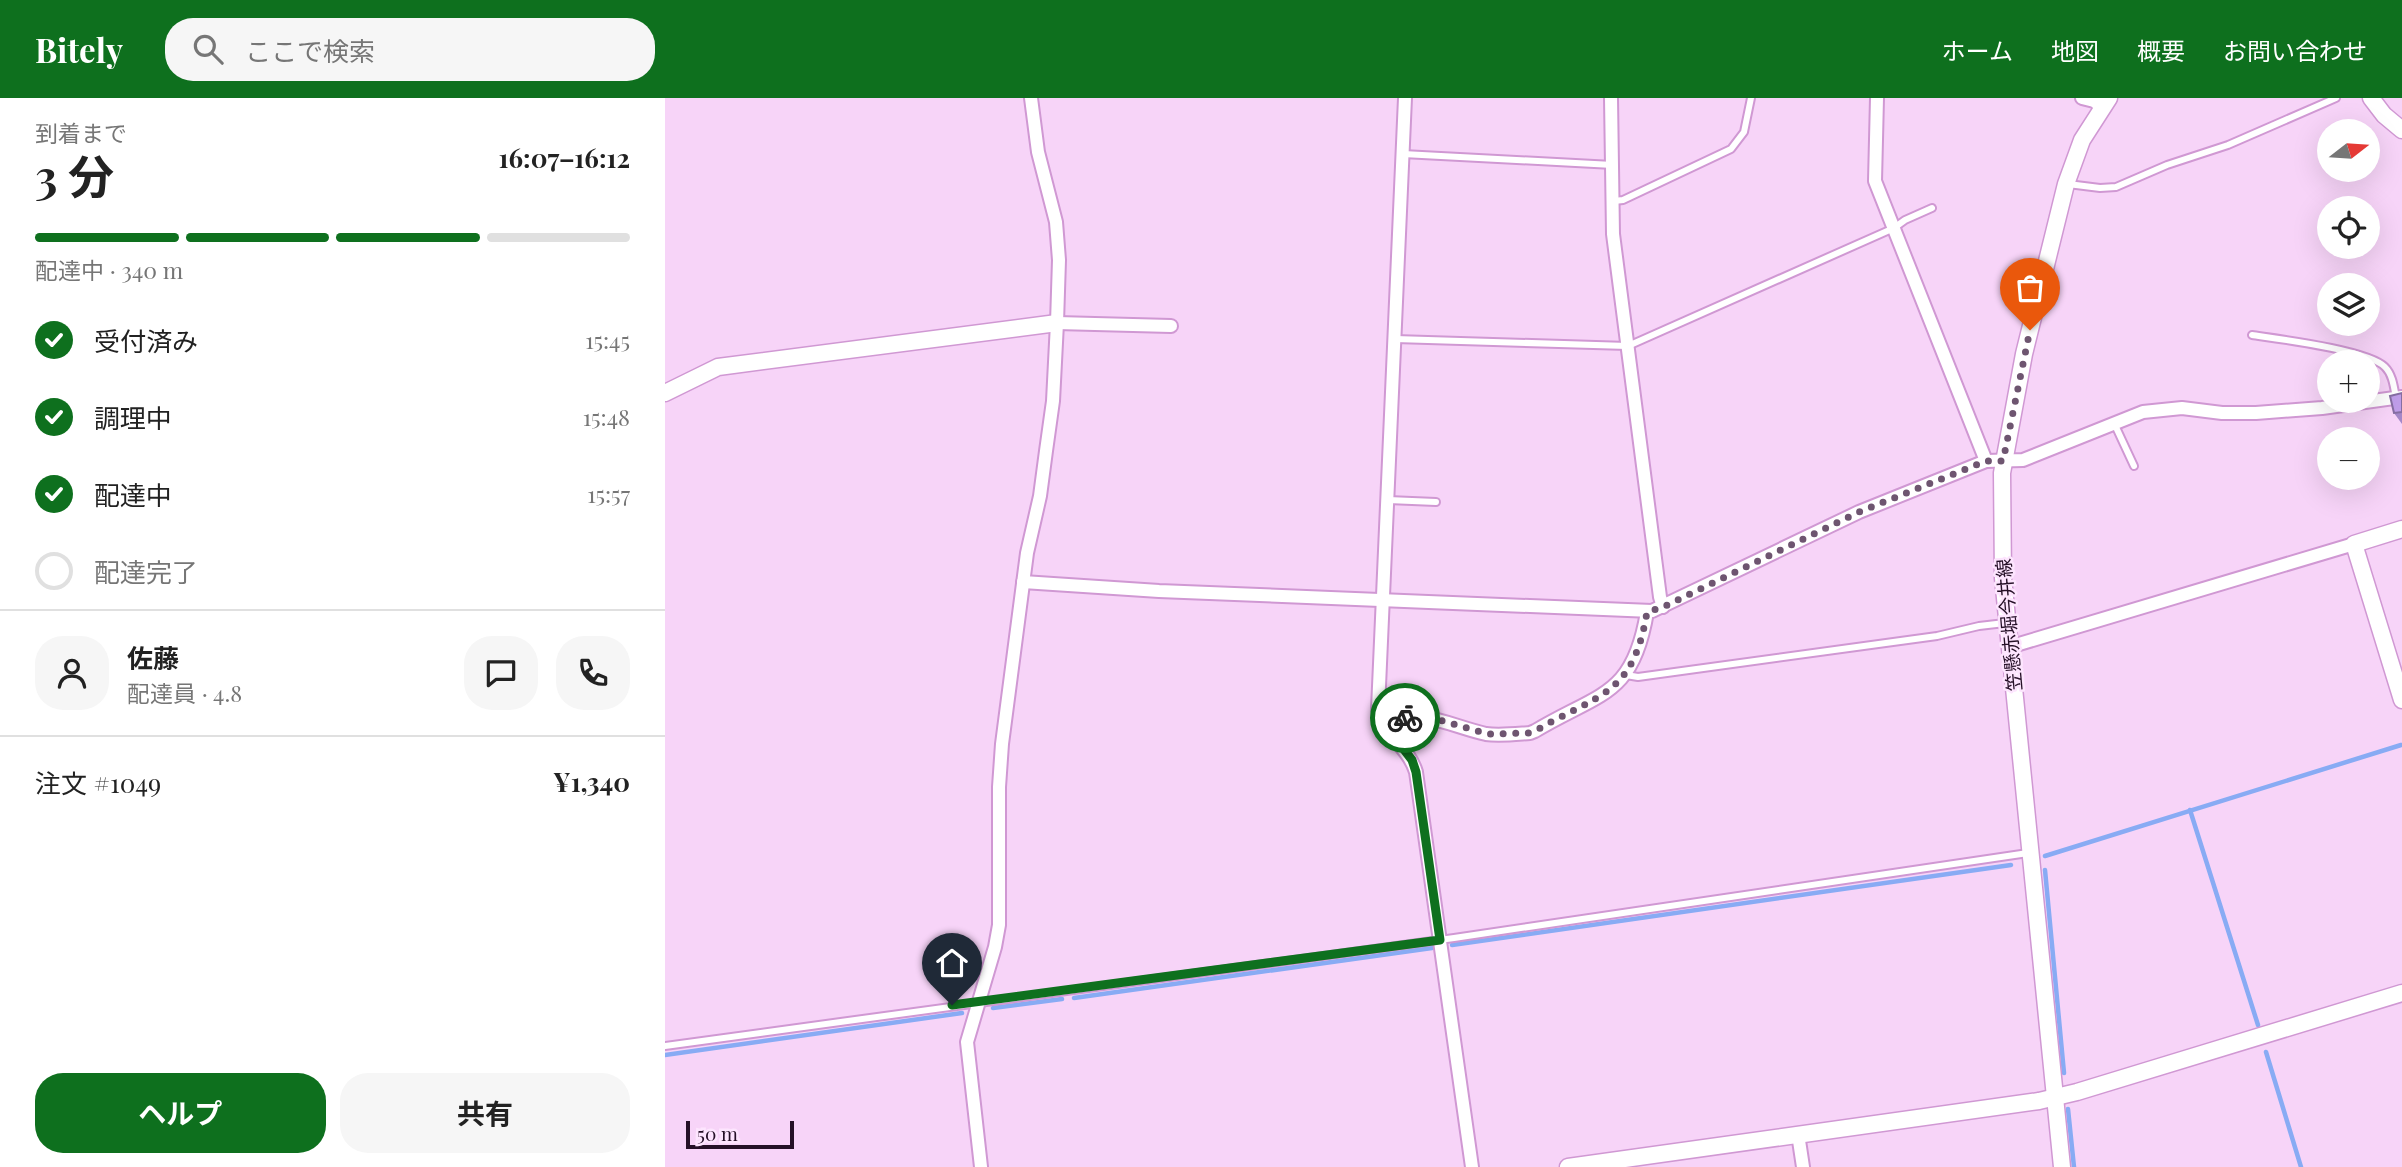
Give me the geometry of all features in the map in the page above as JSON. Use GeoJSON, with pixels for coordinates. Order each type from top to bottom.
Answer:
{"type":"FeatureCollection","features":[{"type":"Feature","properties":{"kind":"street"},"geometry":{"type":"LineString","coordinates":[[981,1167],[967,1049],[999,925],[999,787],[1008,691],[1027,553],[1047,451],[1058,323],[1058,243],[1052,203],[1038,152],[1031,98]]}},
{"type":"Feature","properties":{"kind":"street"},"geometry":{"type":"LineString","coordinates":[[1405,98],[1378,709],[1384,723],[1412,760],[1416,772],[1472,1167]]}},
{"type":"Feature","properties":{"kind":"street"},"geometry":{"type":"LineString","coordinates":[[1611,98],[1613,234],[1663,607]]}},
{"type":"Feature","properties":{"kind":"street"},"geometry":{"type":"LineString","coordinates":[[1877,98],[1874,175],[1986,461]]}},
{"type":"Feature","properties":{"kind":"street"},"geometry":{"type":"LineString","coordinates":[[2082,98],[2106,103]]}},
{"type":"Feature","properties":{"kind":"street"},"geometry":{"type":"LineString","coordinates":[[2371,98],[2384,115],[2402,130]]}},
{"type":"Feature","properties":{"kind":"street","name":"笠懸赤堀今井線"},"geometry":{"type":"LineString","coordinates":[[2062,1167],[2009,647],[2001,547],[2003,461],[2024,354],[2066,184],[2078,148],[2106,103]]}},
{"type":"Feature","properties":{"kind":"street"},"geometry":{"type":"LineString","coordinates":[[665,393],[718,367],[1058,323],[1171,326]]}},
{"type":"Feature","properties":{"kind":"street"},"geometry":{"type":"LineString","coordinates":[[1023,582],[1647,612],[1663,607],[1859,512],[1986,461],[2023,460],[2143,412],[2166,408],[2256,413],[2322,408],[2399,397]]}},
{"type":"Feature","properties":{"kind":"street"},"geometry":{"type":"LineString","coordinates":[[2009,647],[2402,529]]}},
{"type":"Feature","properties":{"kind":"street"},"geometry":{"type":"LineString","coordinates":[[2354,544],[2402,700]]}},
{"type":"Feature","properties":{"kind":"street"},"geometry":{"type":"LineString","coordinates":[[1384,723],[1394,719],[1426,716],[1488,734],[1530,733],[1604,695],[1626,674],[1639,649],[1647,612]]}},
{"type":"Feature","properties":{"kind":"street"},"geometry":{"type":"LineString","coordinates":[[1568,1167],[2055,1097],[2402,993]]}},
{"type":"Feature","properties":{"kind":"street"},"geometry":{"type":"LineString","coordinates":[[1798,1134],[1803,1167]]}},
{"type":"Feature","properties":{"kind":"lane"},"geometry":{"type":"LineString","coordinates":[[1614,201],[1623,200],[1731,149],[1744,132],[1751,98]]}},
{"type":"Feature","properties":{"kind":"lane"},"geometry":{"type":"LineString","coordinates":[[2066,184],[2116,187],[2167,165],[2228,145],[2336,98]]}},
{"type":"Feature","properties":{"kind":"lane"},"geometry":{"type":"LineString","coordinates":[[1403,155],[1613,165]]}},
{"type":"Feature","properties":{"kind":"lane"},"geometry":{"type":"LineString","coordinates":[[1395,339],[1628,346],[1894,228],[1932,208]]}},
{"type":"Feature","properties":{"kind":"lane"},"geometry":{"type":"LineString","coordinates":[[2252,335],[2344,350],[2369,358],[2385,366],[2399,397]]}},
{"type":"Feature","properties":{"kind":"lane"},"geometry":{"type":"LineString","coordinates":[[2114,422],[2134,466]]}},
{"type":"Feature","properties":{"kind":"lane"},"geometry":{"type":"LineString","coordinates":[[1388,500],[1436,502]]}},
{"type":"Feature","properties":{"kind":"lane"},"geometry":{"type":"LineString","coordinates":[[1626,674],[1638,677],[1946,635],[1979,626],[2007,623]]}},
{"type":"Feature","properties":{"kind":"lane"},"geometry":{"type":"LineString","coordinates":[[665,1046],[1440,940],[2031,852]]}},
{"type":"Feature","properties":{"kind":"building"},"geometry":{"type":"Polygon","coordinates":[[[2402,393],[2402,412],[2394,413],[2390,396],[2402,393]]]}},
{"type":"Feature","properties":{"kind":"waterway"},"geometry":{"type":"LineString","coordinates":[[2045,856],[2401,745]]}},
{"type":"Feature","properties":{"kind":"waterway"},"geometry":{"type":"LineString","coordinates":[[2190,810],[2258,1025]]}},
{"type":"Feature","properties":{"kind":"waterway"},"geometry":{"type":"LineString","coordinates":[[1452,945],[2011,865]]}},
{"type":"Feature","properties":{"kind":"waterway"},"geometry":{"type":"LineString","coordinates":[[2045,870],[2064,1073]]}},
{"type":"Feature","properties":{"kind":"waterway"},"geometry":{"type":"LineString","coordinates":[[1074,998],[1432,948]]}},
{"type":"Feature","properties":{"kind":"waterway"},"geometry":{"type":"LineString","coordinates":[[993,1008],[1062,999]]}},
{"type":"Feature","properties":{"kind":"waterway"},"geometry":{"type":"LineString","coordinates":[[665,1055],[962,1013]]}},
{"type":"Feature","properties":{"kind":"waterway"},"geometry":{"type":"LineString","coordinates":[[2266,1052],[2301,1167]]}},
{"type":"Feature","properties":{"kind":"waterway"},"geometry":{"type":"LineString","coordinates":[[2068,1109],[2074,1167]]}},
{"type":"Feature","properties":{"kind":"way so far"},"geometry":{"type":"LineString","coordinates":[[1405,718],[1426,716],[1488,734],[1535,731],[1604,695],[1619,682],[1639,649],[1647,612],[1663,607],[1859,512],[1986,461],[2003,461],[2030,330]]}},
{"type":"Feature","properties":{"kind":"route"},"geometry":{"type":"LineString","coordinates":[[952,1005],[1126,984],[1440,940],[1416,772],[1412,760],[1384,723],[1405,718]]}}]}
